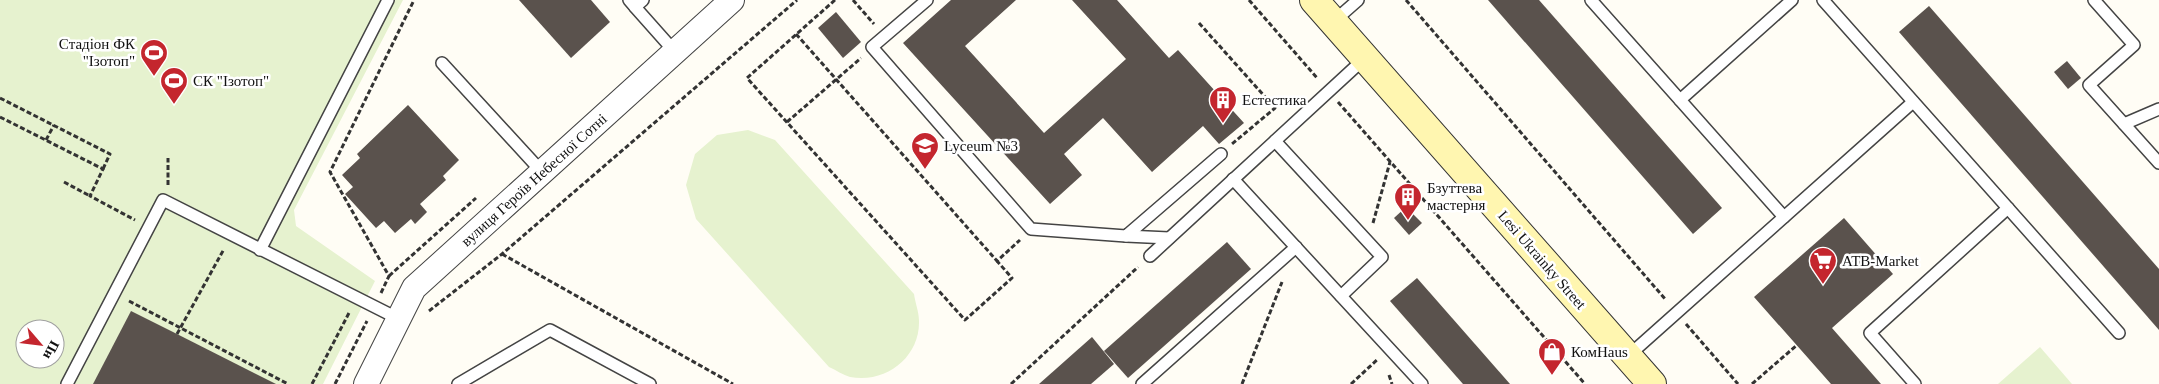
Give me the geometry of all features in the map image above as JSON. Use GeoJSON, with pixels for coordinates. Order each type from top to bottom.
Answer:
{"type":"FeatureCollection","features":[{"type":"Feature","properties":{"kind":"main road","name":"Lesi Ukrainky Street"},"geometry":{"type":"LineString","coordinates":[[1314,0],[1652,384]]}},
{"type":"Feature","properties":{"kind":"street","name":"вулиця Героїв Небесної Сотні"},"geometry":{"type":"LineString","coordinates":[[366,384],[414,288],[732,0]]}},
{"type":"Feature","properties":{"kind":"lane"},"geometry":{"type":"LineString","coordinates":[[260,250],[388,0]]}},
{"type":"Feature","properties":{"kind":"lane"},"geometry":{"type":"LineString","coordinates":[[926,0],[872,47],[1031,229],[1169,238]]}},
{"type":"Feature","properties":{"kind":"lane"},"geometry":{"type":"LineString","coordinates":[[1333,22],[1358,0]]}},
{"type":"Feature","properties":{"kind":"lane"},"geometry":{"type":"LineString","coordinates":[[1591,0],[1784,217]]}},
{"type":"Feature","properties":{"kind":"lane"},"geometry":{"type":"LineString","coordinates":[[1680,100],[1792,0]]}},
{"type":"Feature","properties":{"kind":"lane"},"geometry":{"type":"LineString","coordinates":[[1823,0],[2119,333]]}},
{"type":"Feature","properties":{"kind":"lane"},"geometry":{"type":"LineString","coordinates":[[2094,0],[2134,45],[2089,85],[2159,163]]}},
{"type":"Feature","properties":{"kind":"lane"},"geometry":{"type":"LineString","coordinates":[[636,2],[675,52]]}},
{"type":"Feature","properties":{"kind":"lane"},"geometry":{"type":"LineString","coordinates":[[1150,256],[1365,58]]}},
{"type":"Feature","properties":{"kind":"lane"},"geometry":{"type":"LineString","coordinates":[[442,63],[542,172]]}},
{"type":"Feature","properties":{"kind":"lane"},"geometry":{"type":"LineString","coordinates":[[1627,356],[1913,102]]}},
{"type":"Feature","properties":{"kind":"lane"},"geometry":{"type":"LineString","coordinates":[[2124,124],[2159,109]]}},
{"type":"Feature","properties":{"kind":"lane"},"geometry":{"type":"LineString","coordinates":[[1275,140],[1382,257],[1341,296]]}},
{"type":"Feature","properties":{"kind":"lane"},"geometry":{"type":"LineString","coordinates":[[1126,236],[1221,154]]}},
{"type":"Feature","properties":{"kind":"lane"},"geometry":{"type":"LineString","coordinates":[[1234,179],[1422,384]]}},
{"type":"Feature","properties":{"kind":"lane"},"geometry":{"type":"LineString","coordinates":[[67,384],[113,293],[164,200],[356,299],[399,319]]}},
{"type":"Feature","properties":{"kind":"lane"},"geometry":{"type":"LineString","coordinates":[[1915,384],[1870,333],[2008,208]]}},
{"type":"Feature","properties":{"kind":"lane"},"geometry":{"type":"LineString","coordinates":[[1142,384],[1296,247]]}},
{"type":"Feature","properties":{"kind":"lane"},"geometry":{"type":"LineString","coordinates":[[458,384],[550,330],[650,384]]}},
{"type":"Feature","properties":{"kind":"path"},"geometry":{"type":"LineString","coordinates":[[335,384],[389,276],[330,172],[414,0]]}},
{"type":"Feature","properties":{"kind":"path"},"geometry":{"type":"LineString","coordinates":[[426,313],[502,254],[797,0]]}},
{"type":"Feature","properties":{"kind":"path"},"geometry":{"type":"LineString","coordinates":[[796,34],[1012,278],[965,320],[747,78],[796,34],[835,0]]}},
{"type":"Feature","properties":{"kind":"path"},"geometry":{"type":"LineString","coordinates":[[853,0],[885,36]]}},
{"type":"Feature","properties":{"kind":"path"},"geometry":{"type":"LineString","coordinates":[[1249,0],[1584,384]]}},
{"type":"Feature","properties":{"kind":"path"},"geometry":{"type":"LineString","coordinates":[[1406,0],[1738,384]]}},
{"type":"Feature","properties":{"kind":"path"},"geometry":{"type":"LineString","coordinates":[[1199,23],[1275,108],[1221,154]]}},
{"type":"Feature","properties":{"kind":"path"},"geometry":{"type":"LineString","coordinates":[[787,122],[837,80],[872,47]]}},
{"type":"Feature","properties":{"kind":"path"},"geometry":{"type":"LineString","coordinates":[[0,98],[110,154],[90,196]]}},
{"type":"Feature","properties":{"kind":"path"},"geometry":{"type":"LineString","coordinates":[[0,117],[103,169]]}},
{"type":"Feature","properties":{"kind":"path"},"geometry":{"type":"LineString","coordinates":[[46,140],[54,125]]}},
{"type":"Feature","properties":{"kind":"path"},"geometry":{"type":"LineString","coordinates":[[164,200],[168,191],[168,158]]}},
{"type":"Feature","properties":{"kind":"path"},"geometry":{"type":"LineString","coordinates":[[1368,242],[1390,161]]}},
{"type":"Feature","properties":{"kind":"path"},"geometry":{"type":"LineString","coordinates":[[64,182],[149,227]]}},
{"type":"Feature","properties":{"kind":"path"},"geometry":{"type":"LineString","coordinates":[[997,261],[1031,229]]}},
{"type":"Feature","properties":{"kind":"path"},"geometry":{"type":"LineString","coordinates":[[177,334],[232,235]]}},
{"type":"Feature","properties":{"kind":"path"},"geometry":{"type":"LineString","coordinates":[[1242,384],[1296,247]]}},
{"type":"Feature","properties":{"kind":"path"},"geometry":{"type":"LineString","coordinates":[[502,254],[733,384]]}},
{"type":"Feature","properties":{"kind":"path"},"geometry":{"type":"LineString","coordinates":[[1011,384],[1150,256]]}},
{"type":"Feature","properties":{"kind":"path"},"geometry":{"type":"LineString","coordinates":[[113,293],[288,384]]}},
{"type":"Feature","properties":{"kind":"path"},"geometry":{"type":"LineString","coordinates":[[312,384],[356,299]]}},
{"type":"Feature","properties":{"kind":"path"},"geometry":{"type":"LineString","coordinates":[[1752,384],[1797,345]]}},
{"type":"Feature","properties":{"kind":"path"},"geometry":{"type":"LineString","coordinates":[[1351,384],[1389,349]]}},
{"type":"Feature","properties":{"kind":"green space","name":"СК \"Ізотоп\""},"geometry":{"type":"Polygon","coordinates":[[[0,0],[403,0],[294,210],[296,226],[375,281],[323,384],[0,384],[0,0]]]}},
{"type":"Feature","properties":{"kind":"green space"},"geometry":{"type":"Polygon","coordinates":[[[748,130],[775,140],[914,294],[919,321],[918,334],[914,346],[898,365],[888,372],[863,378],[850,377],[829,367],[696,219],[686,185],[695,154],[717,135],[748,130]]]}},
{"type":"Feature","properties":{"kind":"green space"},"geometry":{"type":"Polygon","coordinates":[[[2040,347],[2072,384],[1998,384],[2040,347]]]}},
{"type":"Feature","properties":{"kind":"building"},"geometry":{"type":"Polygon","coordinates":[[[519,0],[591,0],[610,22],[571,58],[519,0]]]}},
{"type":"Feature","properties":{"kind":"building"},"geometry":{"type":"Polygon","coordinates":[[[951,0],[1016,0],[965,46],[1044,133],[1126,59],[1072,0],[1117,0],[1169,58],[1178,50],[1244,123],[1219,144],[1203,126],[1152,172],[1103,118],[1064,154],[1082,175],[1050,204],[903,43],[951,0]]]}},
{"type":"Feature","properties":{"kind":"building"},"geometry":{"type":"Polygon","coordinates":[[[1488,0],[1539,0],[1722,208],[1693,234],[1488,0]]]}},
{"type":"Feature","properties":{"kind":"building"},"geometry":{"type":"Polygon","coordinates":[[[1929,6],[2159,269],[2159,330],[1899,32],[1929,6]]]}},
{"type":"Feature","properties":{"kind":"building"},"geometry":{"type":"Polygon","coordinates":[[[836,12],[861,42],[843,58],[818,28],[836,12]]]}},
{"type":"Feature","properties":{"kind":"building"},"geometry":{"type":"Polygon","coordinates":[[[2067,61],[2081,78],[2068,89],[2054,72],[2067,61]]]}},
{"type":"Feature","properties":{"kind":"building"},"geometry":{"type":"Polygon","coordinates":[[[408,105],[459,160],[443,176],[446,180],[420,204],[427,212],[415,224],[411,219],[395,233],[384,221],[376,228],[345,194],[353,187],[342,175],[360,158],[357,154],[408,105]]]}},
{"type":"Feature","properties":{"kind":"building","name":"Бзуттева мастерня"},"geometry":{"type":"Polygon","coordinates":[[[1406,207],[1422,223],[1409,235],[1394,218],[1406,207]]]}},
{"type":"Feature","properties":{"kind":"building"},"geometry":{"type":"Polygon","coordinates":[[[1844,218],[1893,274],[1832,328],[1881,384],[1831,384],[1754,297],[1844,218]]]}},
{"type":"Feature","properties":{"kind":"building"},"geometry":{"type":"Polygon","coordinates":[[[1227,242],[1251,269],[1128,378],[1104,351],[1227,242]]]}},
{"type":"Feature","properties":{"kind":"building"},"geometry":{"type":"Polygon","coordinates":[[[1417,278],[1510,384],[1463,384],[1390,301],[1417,278]]]}},
{"type":"Feature","properties":{"kind":"building"},"geometry":{"type":"Polygon","coordinates":[[[131,311],[171,331],[276,384],[93,384],[131,311]]]}},
{"type":"Feature","properties":{"kind":"building"},"geometry":{"type":"Polygon","coordinates":[[[1092,337],[1114,364],[1091,384],[1039,384],[1092,337]]]}},
{"type":"Feature","properties":{"kind":"place","name":"Стадіон ФК \"Ізотоп\""},"geometry":{"type":"Point","coordinates":[154,77]}},
{"type":"Feature","properties":{"kind":"place","name":"СК \"Ізотоп\""},"geometry":{"type":"Point","coordinates":[174,105]}},
{"type":"Feature","properties":{"kind":"place","name":"Естестика"},"geometry":{"type":"Point","coordinates":[1223,124]}},
{"type":"Feature","properties":{"kind":"place","name":"Lyceum №3"},"geometry":{"type":"Point","coordinates":[925,170]}},
{"type":"Feature","properties":{"kind":"place","name":"Бзуттева мастерня"},"geometry":{"type":"Point","coordinates":[1408,221]}},
{"type":"Feature","properties":{"kind":"place","name":"ATB-Market"},"geometry":{"type":"Point","coordinates":[1823,285]}},
{"type":"Feature","properties":{"kind":"place","name":"КомHaus"},"geometry":{"type":"Point","coordinates":[1552,376]}}]}
